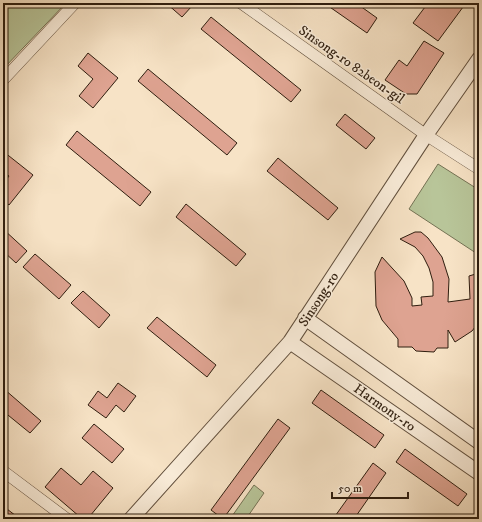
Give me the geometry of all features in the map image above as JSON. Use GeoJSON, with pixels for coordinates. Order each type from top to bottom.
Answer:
{"type":"FeatureCollection","features":[{"type":"Feature","properties":{"kind":"street"},"geometry":{"type":"LineString","coordinates":[[3,80],[75,3]]}},
{"type":"Feature","properties":{"kind":"street","name":"Sinsong-ro 82beon-gil"},"geometry":{"type":"LineString","coordinates":[[241,3],[426,135],[479,169]]}},
{"type":"Feature","properties":{"kind":"street","name":"Sinsong-ro"},"geometry":{"type":"LineString","coordinates":[[131,519],[290,342],[426,135],[479,59]]}},
{"type":"Feature","properties":{"kind":"street","name":"Harmony-ro"},"geometry":{"type":"LineString","coordinates":[[305,318],[479,442]]}},
{"type":"Feature","properties":{"kind":"street","name":"Harmony-ro"},"geometry":{"type":"LineString","coordinates":[[290,342],[479,473]]}},
{"type":"Feature","properties":{"kind":"street"},"geometry":{"type":"LineString","coordinates":[[3,471],[67,519]]}},
{"type":"Feature","properties":{"kind":"green space"},"geometry":{"type":"Polygon","coordinates":[[[3,3],[66,3],[3,69],[3,3]]]}},
{"type":"Feature","properties":{"kind":"green space"},"geometry":{"type":"Polygon","coordinates":[[[438,164],[479,190],[479,255],[409,209],[438,164]]]}},
{"type":"Feature","properties":{"kind":"green space"},"geometry":{"type":"Polygon","coordinates":[[[254,485],[264,493],[246,519],[230,519],[254,485]]]}},
{"type":"Feature","properties":{"kind":"building"},"geometry":{"type":"Polygon","coordinates":[[[166,3],[189,3],[192,6],[182,17],[166,3]]]}},
{"type":"Feature","properties":{"kind":"building"},"geometry":{"type":"Polygon","coordinates":[[[324,3],[356,3],[377,18],[367,33],[324,3]]]}},
{"type":"Feature","properties":{"kind":"building"},"geometry":{"type":"Polygon","coordinates":[[[428,3],[466,3],[438,41],[413,23],[428,3]]]}},
{"type":"Feature","properties":{"kind":"building"},"geometry":{"type":"Polygon","coordinates":[[[211,17],[301,90],[291,102],[201,29],[211,17]]]}},
{"type":"Feature","properties":{"kind":"building"},"geometry":{"type":"Polygon","coordinates":[[[424,41],[444,53],[417,94],[406,94],[385,80],[399,60],[407,66],[424,41]]]}},
{"type":"Feature","properties":{"kind":"building"},"geometry":{"type":"Polygon","coordinates":[[[88,53],[118,78],[93,108],[79,96],[93,79],[78,66],[88,53]]]}},
{"type":"Feature","properties":{"kind":"building"},"geometry":{"type":"Polygon","coordinates":[[[148,69],[237,143],[227,155],[138,81],[148,69]]]}},
{"type":"Feature","properties":{"kind":"building"},"geometry":{"type":"Polygon","coordinates":[[[345,114],[375,138],[366,149],[336,125],[345,114]]]}},
{"type":"Feature","properties":{"kind":"building"},"geometry":{"type":"Polygon","coordinates":[[[77,131],[151,192],[140,206],[66,145],[77,131]]]}},
{"type":"Feature","properties":{"kind":"building"},"geometry":{"type":"Polygon","coordinates":[[[4,152],[33,175],[9,205],[3,200],[3,184],[9,176],[3,171],[4,152]]]}},
{"type":"Feature","properties":{"kind":"building"},"geometry":{"type":"Polygon","coordinates":[[[278,158],[338,208],[328,220],[267,171],[278,158]]]}},
{"type":"Feature","properties":{"kind":"building"},"geometry":{"type":"Polygon","coordinates":[[[186,204],[246,254],[236,266],[176,217],[186,204]]]}},
{"type":"Feature","properties":{"kind":"building"},"geometry":{"type":"Polygon","coordinates":[[[3,229],[27,251],[16,263],[3,251],[3,229]]]}},
{"type":"Feature","properties":{"kind":"building"},"geometry":{"type":"Polygon","coordinates":[[[415,232],[421,232],[428,238],[442,257],[449,279],[448,302],[470,299],[469,276],[479,273],[479,322],[472,331],[455,342],[448,330],[448,348],[437,348],[434,352],[416,351],[412,347],[398,347],[398,339],[382,320],[376,306],[375,272],[382,257],[404,281],[412,298],[412,306],[422,305],[421,297],[433,296],[433,282],[429,268],[423,256],[415,247],[400,239],[415,232]]]}},
{"type":"Feature","properties":{"kind":"building"},"geometry":{"type":"Polygon","coordinates":[[[35,254],[71,285],[59,299],[23,267],[35,254]]]}},
{"type":"Feature","properties":{"kind":"building"},"geometry":{"type":"Polygon","coordinates":[[[83,291],[110,315],[99,328],[71,303],[83,291]]]}},
{"type":"Feature","properties":{"kind":"building"},"geometry":{"type":"Polygon","coordinates":[[[157,317],[216,365],[207,377],[147,328],[157,317]]]}},
{"type":"Feature","properties":{"kind":"building"},"geometry":{"type":"Polygon","coordinates":[[[118,383],[136,396],[124,412],[116,405],[106,418],[88,405],[98,391],[107,398],[118,383]]]}},
{"type":"Feature","properties":{"kind":"building"},"geometry":{"type":"Polygon","coordinates":[[[4,389],[41,421],[30,433],[3,411],[4,389]]]}},
{"type":"Feature","properties":{"kind":"building"},"geometry":{"type":"Polygon","coordinates":[[[321,390],[384,435],[375,448],[312,403],[321,390]]]}},
{"type":"Feature","properties":{"kind":"building"},"geometry":{"type":"Polygon","coordinates":[[[278,419],[290,428],[223,519],[211,510],[278,419]]]}},
{"type":"Feature","properties":{"kind":"building"},"geometry":{"type":"Polygon","coordinates":[[[94,424],[124,449],[112,463],[82,438],[94,424]]]}},
{"type":"Feature","properties":{"kind":"building"},"geometry":{"type":"Polygon","coordinates":[[[405,449],[467,494],[458,506],[396,462],[405,449]]]}},
{"type":"Feature","properties":{"kind":"building"},"geometry":{"type":"Polygon","coordinates":[[[373,463],[386,473],[354,519],[333,519],[373,463]]]}},
{"type":"Feature","properties":{"kind":"building"},"geometry":{"type":"Polygon","coordinates":[[[61,468],[81,485],[93,471],[113,488],[90,516],[80,517],[45,487],[61,468]]]}},
{"type":"Feature","properties":{"kind":"building"},"geometry":{"type":"Polygon","coordinates":[[[7,509],[20,519],[3,519],[3,515],[7,509]]]}}]}
